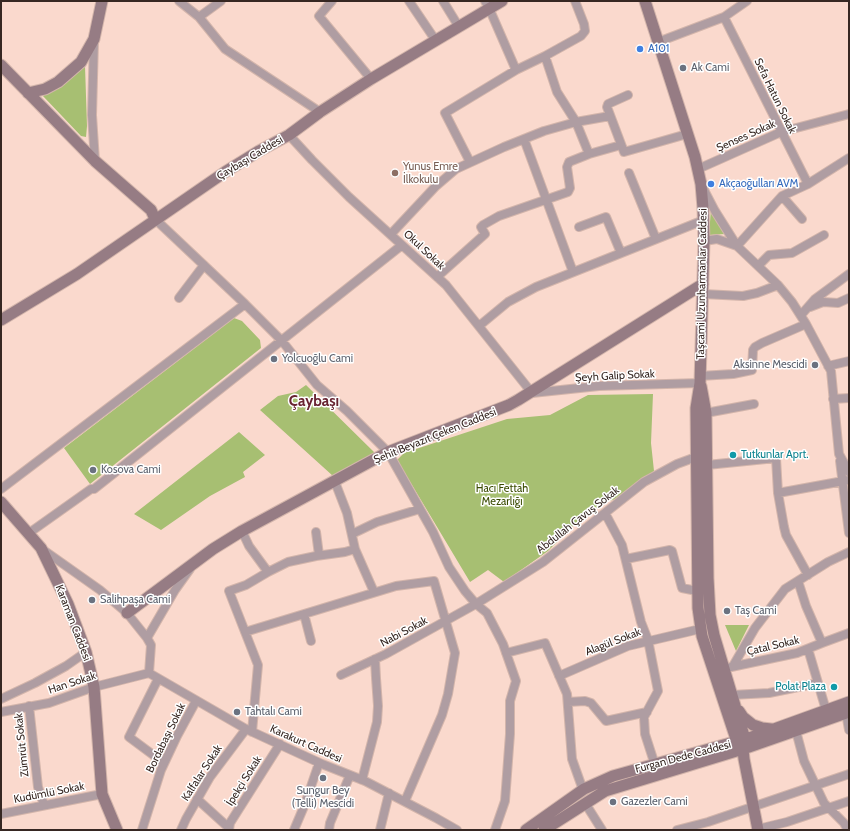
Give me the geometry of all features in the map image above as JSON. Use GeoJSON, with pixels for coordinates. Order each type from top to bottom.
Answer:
{"type":"FeatureCollection","features":[{"type":"Feature","properties":{"kind":"street"},"geometry":{"type":"LineString","coordinates":[[95,161],[92,115],[94,39],[102,1]]}},
{"type":"Feature","properties":{"kind":"street"},"geometry":{"type":"LineString","coordinates":[[179,1],[199,17],[225,49],[320,112]]}},
{"type":"Feature","properties":{"kind":"street"},"geometry":{"type":"LineString","coordinates":[[199,17],[221,1]]}},
{"type":"Feature","properties":{"kind":"street"},"geometry":{"type":"LineString","coordinates":[[332,1],[319,16],[371,79]]}},
{"type":"Feature","properties":{"kind":"street"},"geometry":{"type":"LineString","coordinates":[[409,1],[436,41]]}},
{"type":"Feature","properties":{"kind":"street"},"geometry":{"type":"LineString","coordinates":[[443,1],[459,27]]}},
{"type":"Feature","properties":{"kind":"street","name":"Çaybaşı Caddesi"},"geometry":{"type":"LineString","coordinates":[[1,320],[77,274],[239,164],[259,151],[289,135],[320,112],[371,79],[459,27],[487,5],[502,1]]}},
{"type":"Feature","properties":{"kind":"street"},"geometry":{"type":"LineString","coordinates":[[470,162],[445,113],[516,70],[581,36],[584,31],[584,24],[575,1]]}},
{"type":"Feature","properties":{"kind":"street","name":"Taşcami Uzunharmanlar Caddesi"},"geometry":{"type":"LineString","coordinates":[[645,1],[698,169],[701,184],[704,241],[700,380],[696,408],[697,591],[700,629],[742,743]]}},
{"type":"Feature","properties":{"kind":"street"},"geometry":{"type":"LineString","coordinates":[[658,42],[724,18],[747,1]]}},
{"type":"Feature","properties":{"kind":"street"},"geometry":{"type":"LineString","coordinates":[[487,5],[516,70]]}},
{"type":"Feature","properties":{"kind":"street","name":"Sefa Hatun Sokak"},"geometry":{"type":"LineString","coordinates":[[724,18],[808,184]]}},
{"type":"Feature","properties":{"kind":"street"},"geometry":{"type":"LineString","coordinates":[[28,93],[45,89],[58,82],[81,62],[94,39]]}},
{"type":"Feature","properties":{"kind":"street"},"geometry":{"type":"LineString","coordinates":[[545,56],[558,92],[576,122],[589,154]]}},
{"type":"Feature","properties":{"kind":"street"},"geometry":{"type":"LineString","coordinates":[[1,65],[95,161],[151,210],[155,220],[245,304],[282,341],[317,385],[347,411],[388,452],[433,532],[449,567],[465,591],[476,604],[487,613],[503,644],[516,680],[510,701],[510,734],[505,801],[496,830]]}},
{"type":"Feature","properties":{"kind":"street"},"geometry":{"type":"LineString","coordinates":[[628,95],[608,104],[607,107],[624,152],[687,134]]}},
{"type":"Feature","properties":{"kind":"street","name":"Şenses Sokak"},"geometry":{"type":"LineString","coordinates":[[698,169],[781,132],[849,114]]}},
{"type":"Feature","properties":{"kind":"street"},"geometry":{"type":"LineString","coordinates":[[391,234],[435,187],[456,169],[544,131],[576,122],[610,116]]}},
{"type":"Feature","properties":{"kind":"street","name":"Okul Sokak"},"geometry":{"type":"LineString","coordinates":[[289,135],[344,192],[446,285],[532,393]]}},
{"type":"Feature","properties":{"kind":"street"},"geometry":{"type":"LineString","coordinates":[[524,139],[573,272]]}},
{"type":"Feature","properties":{"kind":"street"},"geometry":{"type":"LineString","coordinates":[[437,277],[485,234],[481,227],[483,225],[499,216],[568,192],[570,188],[567,167],[569,162],[589,154],[621,145]]}},
{"type":"Feature","properties":{"kind":"street"},"geometry":{"type":"LineString","coordinates":[[737,246],[782,196],[808,184],[849,158]]}},
{"type":"Feature","properties":{"kind":"street"},"geometry":{"type":"LineString","coordinates":[[629,173],[656,239]]}},
{"type":"Feature","properties":{"kind":"street"},"geometry":{"type":"LineString","coordinates":[[701,184],[715,211],[737,246],[788,296],[801,315],[828,366],[832,376],[839,454],[846,481],[849,533]]}},
{"type":"Feature","properties":{"kind":"street"},"geometry":{"type":"LineString","coordinates":[[782,196],[802,219]]}},
{"type":"Feature","properties":{"kind":"street"},"geometry":{"type":"LineString","coordinates":[[579,227],[606,217],[621,252]]}},
{"type":"Feature","properties":{"kind":"street"},"geometry":{"type":"LineString","coordinates":[[479,326],[508,302],[536,287],[704,220]]}},
{"type":"Feature","properties":{"kind":"street"},"geometry":{"type":"LineString","coordinates":[[758,266],[769,255],[792,253],[824,235]]}},
{"type":"Feature","properties":{"kind":"street"},"geometry":{"type":"LineString","coordinates":[[704,241],[717,239],[737,246]]}},
{"type":"Feature","properties":{"kind":"street"},"geometry":{"type":"LineString","coordinates":[[29,533],[91,489],[94,489],[282,341],[402,244]]}},
{"type":"Feature","properties":{"kind":"street"},"geometry":{"type":"LineString","coordinates":[[179,298],[204,265]]}},
{"type":"Feature","properties":{"kind":"street"},"geometry":{"type":"LineString","coordinates":[[801,315],[810,307],[815,299],[849,274]]}},
{"type":"Feature","properties":{"kind":"street"},"geometry":{"type":"LineString","coordinates":[[703,289],[743,296],[757,293],[778,285]]}},
{"type":"Feature","properties":{"kind":"street","name":"Şehit Beyazıt Çeken Caddesi"},"geometry":{"type":"LineString","coordinates":[[126,614],[194,563],[242,531],[388,452],[509,405],[532,393],[703,289]]}},
{"type":"Feature","properties":{"kind":"street"},"geometry":{"type":"LineString","coordinates":[[810,307],[823,302],[838,303],[849,298]]}},
{"type":"Feature","properties":{"kind":"street"},"geometry":{"type":"LineString","coordinates":[[1,489],[245,304]]}},
{"type":"Feature","properties":{"kind":"street","name":"Şeyh Galip Sokak"},"geometry":{"type":"LineString","coordinates":[[532,393],[605,386],[700,380],[752,370],[753,350],[755,348],[762,343],[806,324]]}},
{"type":"Feature","properties":{"kind":"street"},"geometry":{"type":"LineString","coordinates":[[828,366],[849,361]]}},
{"type":"Feature","properties":{"kind":"street","name":"Taşcami Uzunharmanlar Caddesi"},"geometry":{"type":"LineString","coordinates":[[700,380],[706,413],[708,604],[714,635],[728,667],[758,830]]}},
{"type":"Feature","properties":{"kind":"street"},"geometry":{"type":"LineString","coordinates":[[833,399],[849,398]]}},
{"type":"Feature","properties":{"kind":"street"},"geometry":{"type":"LineString","coordinates":[[706,413],[754,404]]}},
{"type":"Feature","properties":{"kind":"street"},"geometry":{"type":"LineString","coordinates":[[839,454],[849,472]]}},
{"type":"Feature","properties":{"kind":"street","name":"Abdullah Çavuş Sokak"},"geometry":{"type":"LineString","coordinates":[[476,604],[543,562],[644,482],[677,464],[696,457]]}},
{"type":"Feature","properties":{"kind":"street"},"geometry":{"type":"LineString","coordinates":[[707,465],[776,458],[778,493],[786,535],[808,575]]}},
{"type":"Feature","properties":{"kind":"street"},"geometry":{"type":"LineString","coordinates":[[778,493],[846,481]]}},
{"type":"Feature","properties":{"kind":"street"},"geometry":{"type":"LineString","coordinates":[[334,482],[347,513],[355,549],[374,592]]}},
{"type":"Feature","properties":{"kind":"street","name":"Karaman Caddesi"},"geometry":{"type":"LineString","coordinates":[[1,502],[41,548],[68,604],[86,652],[94,687],[102,794],[117,830]]}},
{"type":"Feature","properties":{"kind":"street"},"geometry":{"type":"LineString","coordinates":[[352,534],[377,522],[420,509]]}},
{"type":"Feature","properties":{"kind":"street"},"geometry":{"type":"LineString","coordinates":[[604,513],[622,545],[641,622],[648,640],[658,691],[644,717],[645,734],[655,765]]}},
{"type":"Feature","properties":{"kind":"street"},"geometry":{"type":"LineString","coordinates":[[242,531],[249,546],[268,572]]}},
{"type":"Feature","properties":{"kind":"street"},"geometry":{"type":"LineString","coordinates":[[316,532],[319,555]]}},
{"type":"Feature","properties":{"kind":"street"},"geometry":{"type":"LineString","coordinates":[[41,548],[100,590],[126,614],[147,638],[151,645],[148,673]]}},
{"type":"Feature","properties":{"kind":"street"},"geometry":{"type":"LineString","coordinates":[[249,731],[258,665],[229,591],[246,585],[288,562],[355,549]]}},
{"type":"Feature","properties":{"kind":"street"},"geometry":{"type":"LineString","coordinates":[[626,559],[670,550],[672,552],[682,588],[697,591]]}},
{"type":"Feature","properties":{"kind":"street"},"geometry":{"type":"LineString","coordinates":[[728,667],[760,621],[785,589],[828,562],[849,552]]}},
{"type":"Feature","properties":{"kind":"street"},"geometry":{"type":"LineString","coordinates":[[147,638],[175,590],[194,563]]}},
{"type":"Feature","properties":{"kind":"street"},"geometry":{"type":"LineString","coordinates":[[245,632],[396,586],[434,581],[445,622],[456,653],[448,694],[442,715],[404,801]]}},
{"type":"Feature","properties":{"kind":"street"},"geometry":{"type":"LineString","coordinates":[[798,581],[806,606],[822,643]]}},
{"type":"Feature","properties":{"kind":"street","name":"Nabi Sokak"},"geometry":{"type":"LineString","coordinates":[[341,675],[375,659],[476,604]]}},
{"type":"Feature","properties":{"kind":"street"},"geometry":{"type":"LineString","coordinates":[[304,614],[311,641]]}},
{"type":"Feature","properties":{"kind":"street","name":"Alagül Sokak"},"geometry":{"type":"LineString","coordinates":[[559,676],[628,646],[648,640],[700,629]]}},
{"type":"Feature","properties":{"kind":"street","name":"Çatal Sokak"},"geometry":{"type":"LineString","coordinates":[[728,667],[785,656],[849,634]]}},
{"type":"Feature","properties":{"kind":"street"},"geometry":{"type":"LineString","coordinates":[[506,653],[545,643],[567,694],[572,759],[583,790]]}},
{"type":"Feature","properties":{"kind":"street"},"geometry":{"type":"LineString","coordinates":[[808,649],[826,710]]}},
{"type":"Feature","properties":{"kind":"street"},"geometry":{"type":"LineString","coordinates":[[1,699],[41,680],[66,666],[86,652]]}},
{"type":"Feature","properties":{"kind":"street"},"geometry":{"type":"LineString","coordinates":[[362,780],[377,722],[378,706],[375,659]]}},
{"type":"Feature","properties":{"kind":"street","name":"Karakurt Caddesi"},"geometry":{"type":"LineString","coordinates":[[148,673],[249,731],[319,763],[362,780],[457,830]]}},
{"type":"Feature","properties":{"kind":"street","name":"Han Sokak"},"geometry":{"type":"LineString","coordinates":[[1,712],[49,702],[94,687],[148,673]]}},
{"type":"Feature","properties":{"kind":"street"},"geometry":{"type":"LineString","coordinates":[[158,679],[129,737],[164,763]]}},
{"type":"Feature","properties":{"kind":"street"},"geometry":{"type":"LineString","coordinates":[[732,695],[769,693],[818,683]]}},
{"type":"Feature","properties":{"kind":"street"},"geometry":{"type":"LineString","coordinates":[[568,702],[585,700],[590,703],[606,721],[647,712]]}},
{"type":"Feature","properties":{"kind":"street","name":"Bordabaşı Sokak"},"geometry":{"type":"LineString","coordinates":[[142,830],[164,763],[196,701]]}},
{"type":"Feature","properties":{"kind":"street","name":"Zümrüt Sokak"},"geometry":{"type":"LineString","coordinates":[[29,706],[38,787],[44,805]]}},
{"type":"Feature","properties":{"kind":"street"},"geometry":{"type":"LineString","coordinates":[[736,707],[743,717],[753,725],[774,730]]}},
{"type":"Feature","properties":{"kind":"street"},"geometry":{"type":"LineString","coordinates":[[848,709],[849,730]]}},
{"type":"Feature","properties":{"kind":"street","name":"Furgan Dede Caddesi"},"geometry":{"type":"LineString","coordinates":[[544,830],[604,791],[742,743],[826,710],[848,709]]}},
{"type":"Feature","properties":{"kind":"street","name":"Furgan Dede Caddesi"},"geometry":{"type":"LineString","coordinates":[[526,830],[583,790],[613,776],[742,743],[796,731],[848,709]]}},
{"type":"Feature","properties":{"kind":"street","name":"Kalfalar Sokak"},"geometry":{"type":"LineString","coordinates":[[181,830],[210,777],[249,731]]}},
{"type":"Feature","properties":{"kind":"street"},"geometry":{"type":"LineString","coordinates":[[796,731],[804,761],[824,803],[844,823],[848,830]]}},
{"type":"Feature","properties":{"kind":"street","name":"İpekçi Sokak"},"geometry":{"type":"LineString","coordinates":[[229,829],[230,824],[280,744]]}},
{"type":"Feature","properties":{"kind":"street"},"geometry":{"type":"LineString","coordinates":[[294,830],[305,804],[319,763]]}},
{"type":"Feature","properties":{"kind":"street"},"geometry":{"type":"LineString","coordinates":[[677,830],[705,827],[753,806],[849,774]]}},
{"type":"Feature","properties":{"kind":"street"},"geometry":{"type":"LineString","coordinates":[[329,830],[330,823],[350,775]]}},
{"type":"Feature","properties":{"kind":"street","name":"Kudümlü Sokak"},"geometry":{"type":"LineString","coordinates":[[1,814],[102,794]]}},
{"type":"Feature","properties":{"kind":"street"},"geometry":{"type":"LineString","coordinates":[[380,830],[389,794]]}},
{"type":"Feature","properties":{"kind":"street"},"geometry":{"type":"LineString","coordinates":[[197,799],[229,829]]}},
{"type":"Feature","properties":{"kind":"street"},"geometry":{"type":"LineString","coordinates":[[758,830],[849,801]]}},
{"type":"Feature","properties":{"kind":"street"},"geometry":{"type":"LineString","coordinates":[[585,803],[602,830]]}},
{"type":"Feature","properties":{"kind":"green space"},"geometry":{"type":"Polygon","coordinates":[[[81,65],[85,66],[86,137],[81,136],[42,95],[81,65]]]}},
{"type":"Feature","properties":{"kind":"green space"},"geometry":{"type":"Polygon","coordinates":[[[711,209],[725,234],[709,235],[711,209]]]}},
{"type":"Feature","properties":{"kind":"green space"},"geometry":{"type":"Polygon","coordinates":[[[234,318],[242,321],[260,340],[261,348],[90,484],[64,448],[234,318]]]}},
{"type":"Feature","properties":{"kind":"green space"},"geometry":{"type":"Polygon","coordinates":[[[306,385],[375,453],[366,462],[333,476],[260,410],[278,396],[296,392],[306,385]]]}},
{"type":"Feature","properties":{"kind":"green space","name":"Hacı Fettah Mezarlığı"},"geometry":{"type":"Polygon","coordinates":[[[653,394],[651,443],[654,471],[638,485],[613,500],[606,501],[580,519],[548,551],[504,582],[488,570],[470,582],[397,460],[404,453],[507,419],[550,415],[588,395],[653,394]]]}},
{"type":"Feature","properties":{"kind":"green space"},"geometry":{"type":"Polygon","coordinates":[[[239,432],[265,455],[243,472],[245,477],[210,496],[161,530],[134,514],[239,432]]]}},
{"type":"Feature","properties":{"kind":"green space"},"geometry":{"type":"Polygon","coordinates":[[[725,625],[749,625],[736,651],[725,625]]]}},
{"type":"Feature","properties":{"kind":"place","name":"A101"},"geometry":{"type":"Point","coordinates":[640,49]}},
{"type":"Feature","properties":{"kind":"place","name":"Ak Cami"},"geometry":{"type":"Point","coordinates":[683,68]}},
{"type":"Feature","properties":{"kind":"place","name":"Yunus Emre İlkokulu"},"geometry":{"type":"Point","coordinates":[395,173]}},
{"type":"Feature","properties":{"kind":"place","name":"Akçaoğulları AVM"},"geometry":{"type":"Point","coordinates":[711,184]}},
{"type":"Feature","properties":{"kind":"place","name":"Yolcuoğlu Cami"},"geometry":{"type":"Point","coordinates":[274,359]}},
{"type":"Feature","properties":{"kind":"place","name":"Aksinne Mescidi"},"geometry":{"type":"Point","coordinates":[815,365]}},
{"type":"Feature","properties":{"kind":"place","name":"Tutkunlar Aprt."},"geometry":{"type":"Point","coordinates":[733,455]}},
{"type":"Feature","properties":{"kind":"place","name":"Kosova Cami"},"geometry":{"type":"Point","coordinates":[93,470]}},
{"type":"Feature","properties":{"kind":"place","name":"Salihpaşa Cami"},"geometry":{"type":"Point","coordinates":[92,600]}},
{"type":"Feature","properties":{"kind":"place","name":"Taş Cami"},"geometry":{"type":"Point","coordinates":[727,611]}},
{"type":"Feature","properties":{"kind":"place","name":"Polat Plaza"},"geometry":{"type":"Point","coordinates":[834,687]}},
{"type":"Feature","properties":{"kind":"place","name":"Tahtalı Cami"},"geometry":{"type":"Point","coordinates":[237,712]}},
{"type":"Feature","properties":{"kind":"place","name":"Sungur Bey (Telli) Mescidi"},"geometry":{"type":"Point","coordinates":[323,778]}},
{"type":"Feature","properties":{"kind":"place","name":"Gazezler Cami"},"geometry":{"type":"Point","coordinates":[613,802]}},
{"type":"Feature","properties":{"kind":"district","name":"Çaybaşı"},"geometry":{"type":"Point","coordinates":[314,402]}}]}
